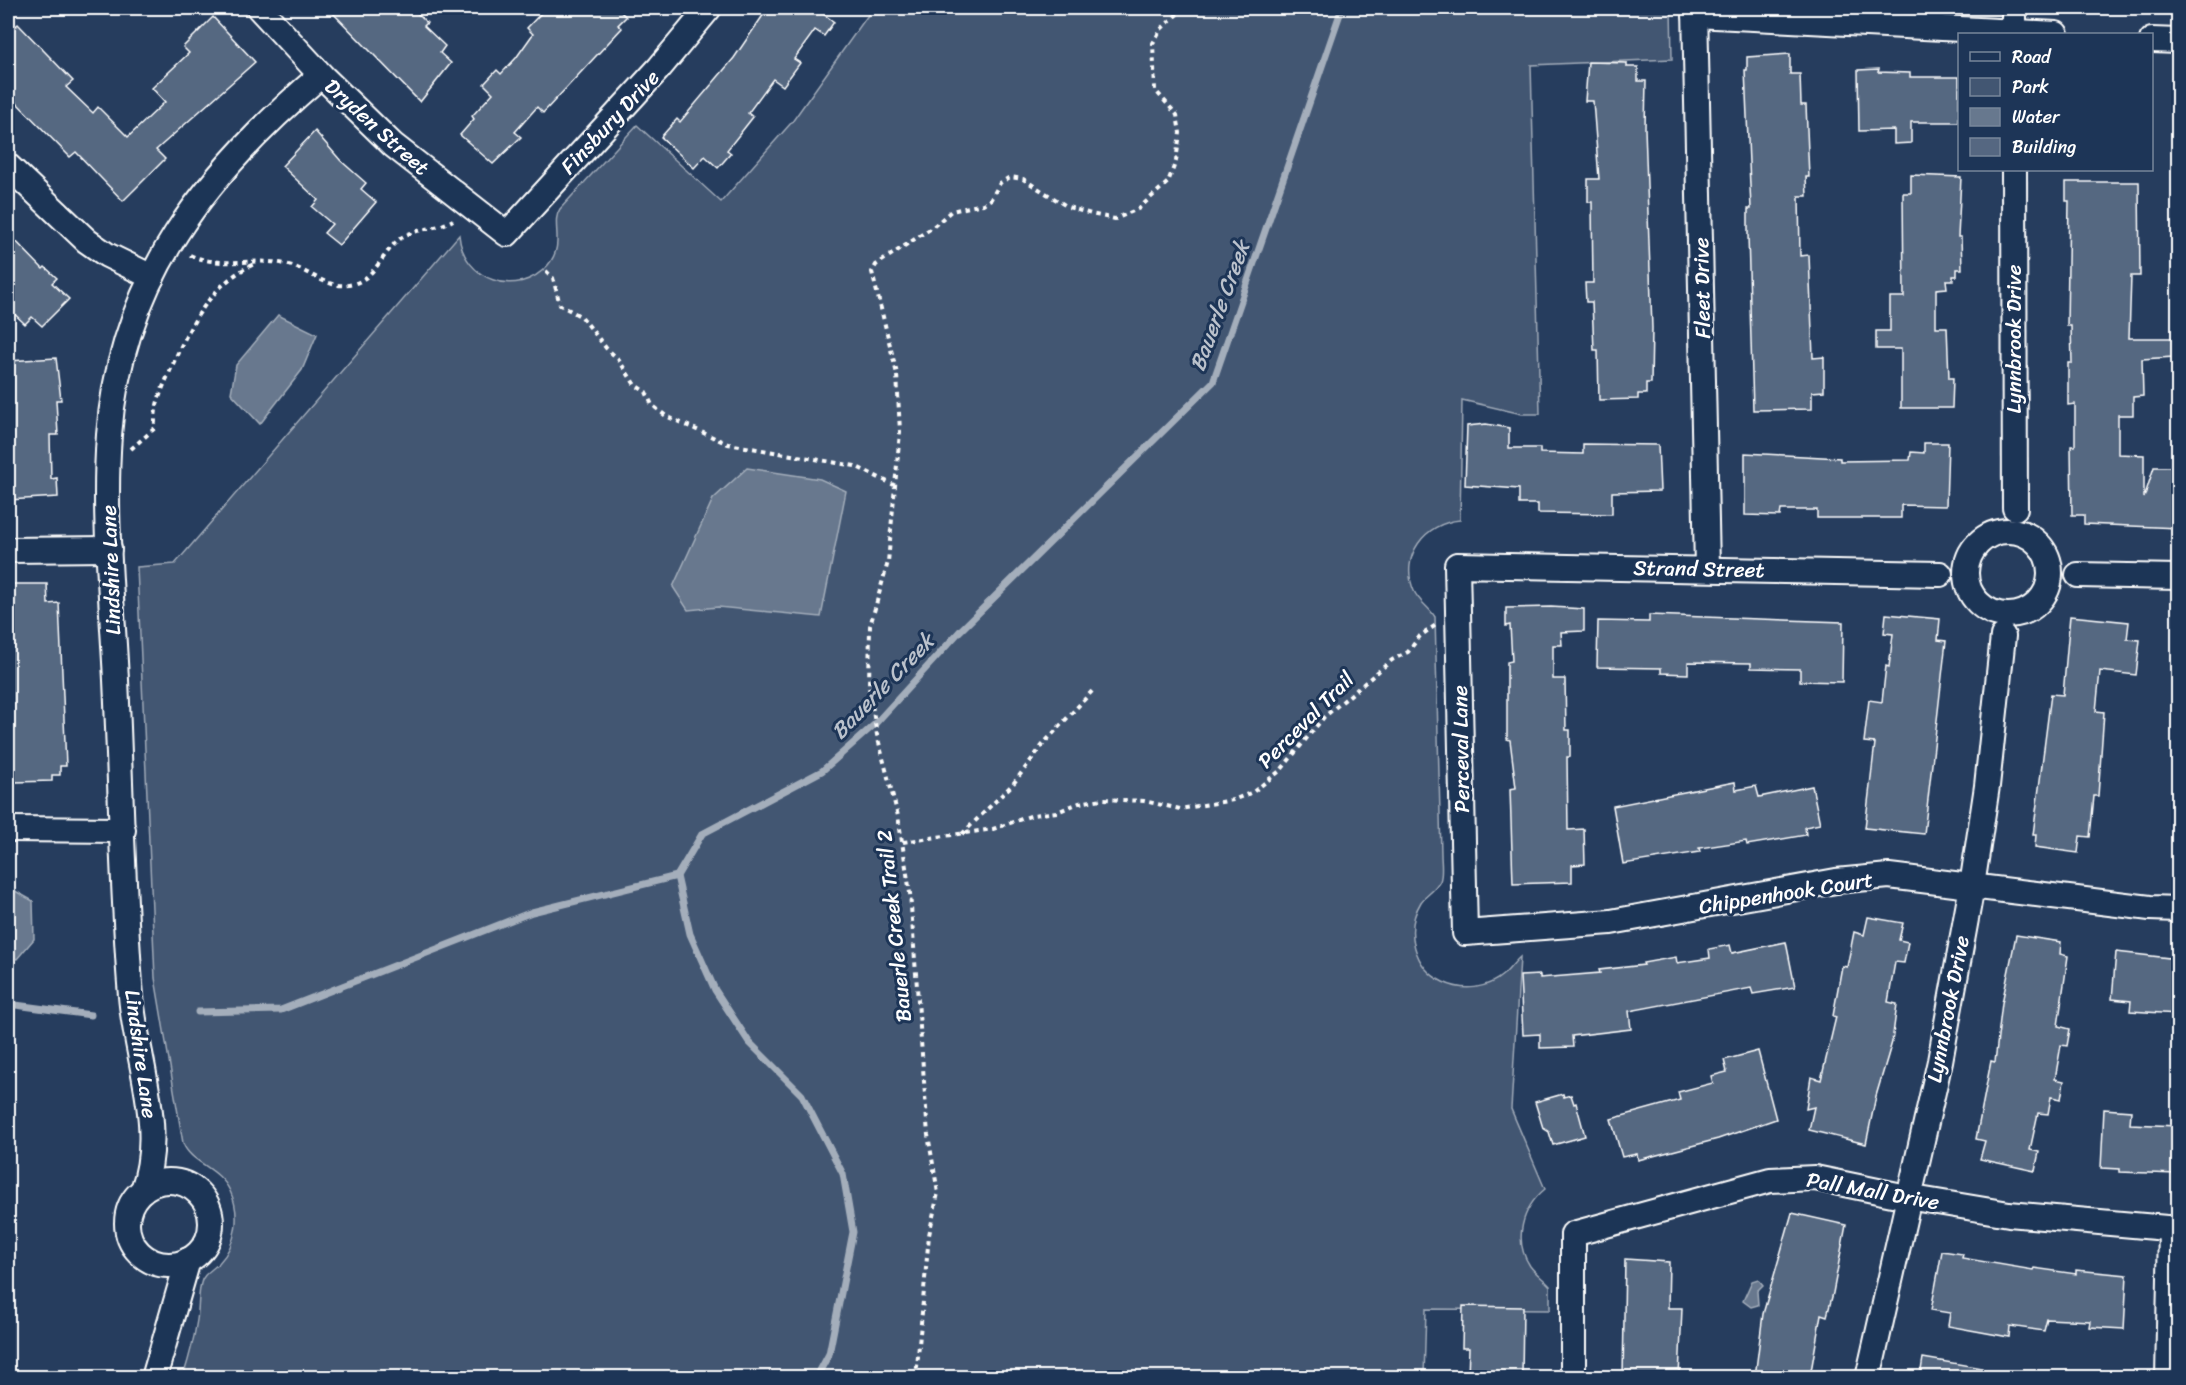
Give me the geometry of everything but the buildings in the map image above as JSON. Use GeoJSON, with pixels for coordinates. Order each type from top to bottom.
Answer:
{"type":"FeatureCollection","features":[{"type":"Feature","properties":{"kind":"street","name":"Dryden Street"},"geometry":{"type":"LineString","coordinates":[[259,8],[321,75],[393,145],[507,234]]}},
{"type":"Feature","properties":{"kind":"street","name":"Finsbury Drive"},"geometry":{"type":"LineString","coordinates":[[507,234],[660,67],[709,8]]}},
{"type":"Feature","properties":{"kind":"street"},"geometry":{"type":"LineString","coordinates":[[1695,11],[2014,33],[2014,8]]}},
{"type":"Feature","properties":{"kind":"street","name":"Fleet Drive"},"geometry":{"type":"LineString","coordinates":[[1695,11],[1707,568]]}},
{"type":"Feature","properties":{"kind":"street"},"geometry":{"type":"LineString","coordinates":[[2153,40],[2178,41]]}},
{"type":"Feature","properties":{"kind":"street","name":"Lindshire Lane"},"geometry":{"type":"LineString","coordinates":[[171,1321],[159,1274],[130,1240],[127,1226],[128,1213],[142,1190],[152,1158],[152,1132],[131,997],[109,549],[108,469],[113,405],[128,340],[152,277],[186,216],[224,166],[252,136],[321,75]]}},
{"type":"Feature","properties":{"kind":"street"},"geometry":{"type":"LineString","coordinates":[[8,166],[87,241],[107,255],[152,277]]}},
{"type":"Feature","properties":{"kind":"street","name":"Lynnbrook Drive"},"geometry":{"type":"LineString","coordinates":[[2014,171],[2015,508],[2028,537]]}},
{"type":"Feature","properties":{"kind":"street"},"geometry":{"type":"LineString","coordinates":[[1996,532],[2010,531],[2028,537],[2043,550],[2048,562],[2050,574],[2048,588],[2041,600],[2031,609],[2018,614],[1992,613],[1973,597],[1967,586],[1968,560],[1974,548],[1996,532],[2015,508]]}},
{"type":"Feature","properties":{"kind":"street"},"geometry":{"type":"LineString","coordinates":[[8,550],[109,549]]}},
{"type":"Feature","properties":{"kind":"street","name":"Strand Street"},"geometry":{"type":"LineString","coordinates":[[1940,574],[1968,560]]}},
{"type":"Feature","properties":{"kind":"street"},"geometry":{"type":"LineString","coordinates":[[2048,562],[2078,574],[2178,577]]}},
{"type":"Feature","properties":{"kind":"street","name":"Strand Street"},"geometry":{"type":"LineString","coordinates":[[1457,565],[1940,574],[1967,586]]}},
{"type":"Feature","properties":{"kind":"street","name":"Perceval Lane"},"geometry":{"type":"LineString","coordinates":[[1457,565],[1465,933]]}},
{"type":"Feature","properties":{"kind":"street"},"geometry":{"type":"LineString","coordinates":[[2048,588],[2078,574]]}},
{"type":"Feature","properties":{"kind":"street","name":"Lynnbrook Drive"},"geometry":{"type":"LineString","coordinates":[[1868,1377],[1907,1197],[1940,1061],[1971,886],[1987,786],[2002,636],[1992,613]]}},
{"type":"Feature","properties":{"kind":"street"},"geometry":{"type":"LineString","coordinates":[[2002,636],[2018,614]]}},
{"type":"Feature","properties":{"kind":"street"},"geometry":{"type":"LineString","coordinates":[[8,829],[123,830]]}},
{"type":"Feature","properties":{"kind":"street","name":"Chippenhook Court"},"geometry":{"type":"LineString","coordinates":[[1465,933],[1611,922],[1864,878],[1889,876],[2178,909]]}},
{"type":"Feature","properties":{"kind":"street","name":"Lindshire Lane"},"geometry":{"type":"LineString","coordinates":[[152,1132],[182,1183],[204,1200],[209,1212],[211,1227],[207,1240],[199,1252],[188,1260],[154,1377]]}},
{"type":"Feature","properties":{"kind":"street","name":"Pall Mall Drive"},"geometry":{"type":"LineString","coordinates":[[1573,1377],[1573,1234],[1770,1180],[1815,1178],[1907,1197],[2054,1219],[2175,1229]]}},
{"type":"Feature","properties":{"kind":"street"},"geometry":{"type":"LineString","coordinates":[[142,1190],[154,1183],[182,1183]]}},
{"type":"Feature","properties":{"kind":"street"},"geometry":{"type":"LineString","coordinates":[[2168,1377],[2175,1229]]}},
{"type":"Feature","properties":{"kind":"street"},"geometry":{"type":"LineString","coordinates":[[149,1260],[175,1264],[188,1260]]}},
{"type":"Feature","properties":{"kind":"path","name":"Bauerle Creek Trail 2"},"geometry":{"type":"LineString","coordinates":[[916,1377],[929,1235],[938,1193],[928,1136],[910,894],[903,842],[877,735],[869,687],[870,626],[888,562],[900,432],[897,374],[872,272],[876,265],[933,227],[951,211],[983,204],[991,199],[1000,183],[1010,177],[1023,179],[1068,207],[1091,214],[1115,219],[1138,209],[1168,182],[1176,161],[1180,133],[1177,115],[1155,90],[1153,43],[1161,29],[1184,8]]}},
{"type":"Feature","properties":{"kind":"path"},"geometry":{"type":"LineString","coordinates":[[188,254],[205,261],[283,264],[337,286],[366,279],[404,236],[445,225],[454,220]]}},
{"type":"Feature","properties":{"kind":"path"},"geometry":{"type":"LineString","coordinates":[[131,449],[155,428],[154,410],[188,329],[221,285],[240,270],[258,263]]}},
{"type":"Feature","properties":{"kind":"path"},"geometry":{"type":"LineString","coordinates":[[546,271],[557,287],[560,305],[582,317],[600,341],[618,358],[635,385],[646,392],[652,405],[666,416],[728,444],[855,466],[894,485]]}},
{"type":"Feature","properties":{"kind":"path","name":"Perceval Trail"},"geometry":{"type":"LineString","coordinates":[[903,842],[962,834],[1057,812],[1079,803],[1127,799],[1180,808],[1220,804],[1253,792],[1288,763],[1324,717],[1392,660],[1408,652],[1420,636],[1436,625]]}},
{"type":"Feature","properties":{"kind":"path"},"geometry":{"type":"LineString","coordinates":[[962,834],[1013,784],[1045,742],[1095,688]]}},
{"type":"Feature","properties":{"kind":"green space"},"geometry":{"type":"Polygon","coordinates":[[[873,8],[1671,8],[1672,59],[1531,65],[1540,414],[1522,414],[1462,400],[1460,520],[1447,522],[1426,535],[1418,544],[1410,566],[1410,578],[1414,591],[1435,617],[1442,868],[1438,884],[1421,902],[1416,913],[1413,924],[1415,947],[1425,968],[1433,976],[1451,985],[1467,988],[1483,986],[1497,979],[1520,957],[1511,1109],[1545,1189],[1531,1205],[1522,1225],[1521,1235],[1522,1246],[1530,1266],[1550,1286],[1550,1310],[1426,1309],[1424,1377],[183,1377],[196,1327],[201,1283],[230,1247],[236,1219],[233,1200],[225,1183],[192,1156],[183,1143],[155,978],[137,567],[175,564],[459,235],[463,251],[470,264],[493,280],[507,283],[535,276],[548,265],[556,249],[556,221],[560,209],[637,125],[721,202],[792,122],[873,8]]]}},
{"type":"Feature","properties":{"kind":"water"},"geometry":{"type":"Polygon","coordinates":[[[278,315],[317,334],[302,370],[260,424],[231,393],[236,365],[278,315]]]}},
{"type":"Feature","properties":{"kind":"water"},"geometry":{"type":"Polygon","coordinates":[[[747,468],[820,479],[846,491],[821,617],[718,607],[688,610],[673,587],[713,499],[747,468]]]}},
{"type":"Feature","properties":{"kind":"water"},"geometry":{"type":"Polygon","coordinates":[[[8,887],[33,901],[34,939],[17,959],[8,957],[8,887]]]}},
{"type":"Feature","properties":{"kind":"water"},"geometry":{"type":"Polygon","coordinates":[[[1758,1279],[1763,1285],[1757,1291],[1758,1305],[1751,1307],[1743,1301],[1752,1281],[1758,1279]]]}},
{"type":"Feature","properties":{"kind":"waterway","name":"Bauerle Creek"},"geometry":{"type":"LineString","coordinates":[[816,1378],[829,1354],[853,1232],[843,1174],[802,1095],[749,1042],[715,990],[690,934],[677,876],[702,834],[822,771],[875,724],[960,631],[1213,382],[1342,8]]}},
{"type":"Feature","properties":{"kind":"waterway"},"geometry":{"type":"LineString","coordinates":[[198,1012],[281,1010],[532,912],[677,876]]}},
{"type":"Feature","properties":{"kind":"waterway"},"geometry":{"type":"LineString","coordinates":[[8,1004],[91,1015]]}}]}
